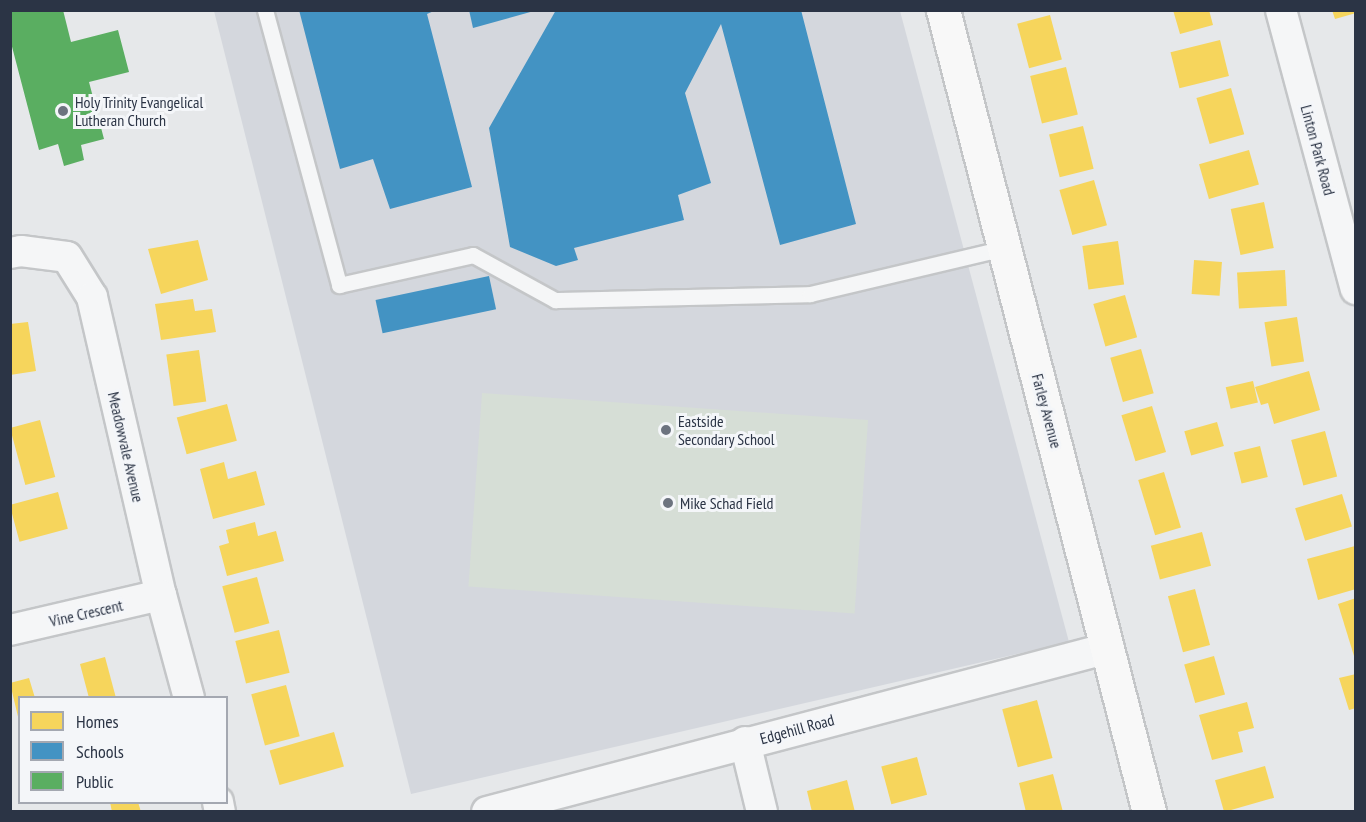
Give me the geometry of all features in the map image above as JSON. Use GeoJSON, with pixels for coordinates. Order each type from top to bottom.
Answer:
{"type":"FeatureCollection","features":[{"type":"Feature","properties":{"kind":"street","name":"Farley Avenue"},"geometry":{"type":"LineString","coordinates":[[943,10],[1109,648],[1149,812]]}},
{"type":"Feature","properties":{"kind":"street","name":"Linton Park Road"},"geometry":{"type":"LineString","coordinates":[[1281,10],[1356,289]]}},
{"type":"Feature","properties":{"kind":"street","name":"Meadowvale Avenue"},"geometry":{"type":"LineString","coordinates":[[10,253],[21,250],[67,257],[92,297],[161,595],[188,696]]}},
{"type":"Feature","properties":{"kind":"street","name":"Vine Crescent"},"geometry":{"type":"LineString","coordinates":[[10,630],[161,595]]}},
{"type":"Feature","properties":{"kind":"street","name":"Edgehill Road"},"geometry":{"type":"LineString","coordinates":[[487,812],[1109,648]]}},
{"type":"Feature","properties":{"kind":"street"},"geometry":{"type":"LineString","coordinates":[[746,742],[762,812]]}},
{"type":"Feature","properties":{"kind":"lane"},"geometry":{"type":"LineString","coordinates":[[265,10],[339,285],[473,255],[555,300],[810,294],[1004,248]]}},
{"type":"Feature","properties":{"kind":"shaded area","name":"Eastside Secondary School"},"geometry":{"type":"Polygon","coordinates":[[[214,11],[900,11],[1069,642],[411,794],[214,11]]]}},
{"type":"Feature","properties":{"kind":"shaded area","name":"Mike Schad Field"},"geometry":{"type":"Polygon","coordinates":[[[482,393],[868,420],[855,614],[468,587],[482,393]]]}},
{"type":"Feature","properties":{"kind":"building: Homes"},"geometry":{"type":"Polygon","coordinates":[[[1173,10],[1209,10],[1213,25],[1180,34],[1173,10]]]}},
{"type":"Feature","properties":{"kind":"building: Homes"},"geometry":{"type":"Polygon","coordinates":[[[1332,10],[1356,10],[1356,13],[1335,19],[1332,10]]]}},
{"type":"Feature","properties":{"kind":"building: Homes"},"geometry":{"type":"Polygon","coordinates":[[[1050,15],[1062,59],[1029,68],[1017,24],[1050,15]]]}},
{"type":"Feature","properties":{"kind":"building: Homes"},"geometry":{"type":"Polygon","coordinates":[[[1220,40],[1229,76],[1179,88],[1171,52],[1220,40]]]}},
{"type":"Feature","properties":{"kind":"building: Homes"},"geometry":{"type":"Polygon","coordinates":[[[1066,67],[1078,115],[1042,123],[1030,76],[1066,67]]]}},
{"type":"Feature","properties":{"kind":"building: Homes"},"geometry":{"type":"Polygon","coordinates":[[[1231,88],[1244,134],[1210,144],[1196,98],[1231,88]]]}},
{"type":"Feature","properties":{"kind":"building: Homes"},"geometry":{"type":"Polygon","coordinates":[[[1083,126],[1094,169],[1060,177],[1049,134],[1083,126]]]}},
{"type":"Feature","properties":{"kind":"building: Homes"},"geometry":{"type":"Polygon","coordinates":[[[1249,150],[1259,185],[1209,199],[1199,164],[1249,150]]]}},
{"type":"Feature","properties":{"kind":"building: Homes"},"geometry":{"type":"Polygon","coordinates":[[[1094,180],[1107,225],[1072,235],[1059,190],[1094,180]]]}},
{"type":"Feature","properties":{"kind":"building: Homes"},"geometry":{"type":"Polygon","coordinates":[[[1264,202],[1274,248],[1241,255],[1231,209],[1264,202]]]}},
{"type":"Feature","properties":{"kind":"building: Homes"},"geometry":{"type":"Polygon","coordinates":[[[198,240],[208,280],[161,294],[148,249],[198,240]]]}},
{"type":"Feature","properties":{"kind":"building: Homes"},"geometry":{"type":"Polygon","coordinates":[[[1118,241],[1124,285],[1088,290],[1082,246],[1118,241]]]}},
{"type":"Feature","properties":{"kind":"building: Homes"},"geometry":{"type":"Polygon","coordinates":[[[1194,260],[1222,262],[1220,296],[1192,294],[1194,260]]]}},
{"type":"Feature","properties":{"kind":"building: Homes"},"geometry":{"type":"Polygon","coordinates":[[[1285,270],[1287,306],[1239,308],[1237,273],[1285,270]]]}},
{"type":"Feature","properties":{"kind":"building: Homes"},"geometry":{"type":"Polygon","coordinates":[[[1125,295],[1137,337],[1105,346],[1093,304],[1125,295]]]}},
{"type":"Feature","properties":{"kind":"building: Homes"},"geometry":{"type":"Polygon","coordinates":[[[193,299],[195,311],[212,309],[216,332],[161,340],[155,304],[193,299]]]}},
{"type":"Feature","properties":{"kind":"building: Homes"},"geometry":{"type":"Polygon","coordinates":[[[1297,317],[1304,361],[1271,367],[1264,322],[1297,317]]]}},
{"type":"Feature","properties":{"kind":"building: Homes"},"geometry":{"type":"Polygon","coordinates":[[[28,322],[36,371],[10,375],[10,324],[28,322]]]}},
{"type":"Feature","properties":{"kind":"building: Homes"},"geometry":{"type":"Polygon","coordinates":[[[1141,349],[1154,393],[1123,402],[1110,358],[1141,349]]]}},
{"type":"Feature","properties":{"kind":"building: Homes"},"geometry":{"type":"Polygon","coordinates":[[[199,350],[206,401],[174,406],[166,355],[199,350]]]}},
{"type":"Feature","properties":{"kind":"building: Homes"},"geometry":{"type":"Polygon","coordinates":[[[1309,371],[1320,410],[1274,424],[1268,403],[1261,405],[1255,387],[1309,371]]]}},
{"type":"Feature","properties":{"kind":"building: Homes"},"geometry":{"type":"Polygon","coordinates":[[[1253,381],[1258,402],[1231,409],[1226,387],[1253,381]]]}},
{"type":"Feature","properties":{"kind":"building: Homes"},"geometry":{"type":"Polygon","coordinates":[[[227,404],[237,441],[187,454],[177,417],[227,404]]]}},
{"type":"Feature","properties":{"kind":"building: Homes"},"geometry":{"type":"Polygon","coordinates":[[[1152,406],[1166,452],[1135,461],[1121,415],[1152,406]]]}},
{"type":"Feature","properties":{"kind":"building: Homes"},"geometry":{"type":"Polygon","coordinates":[[[40,420],[55,477],[25,485],[10,428],[40,420]]]}},
{"type":"Feature","properties":{"kind":"building: Homes"},"geometry":{"type":"Polygon","coordinates":[[[1217,422],[1224,446],[1191,455],[1184,431],[1217,422]]]}},
{"type":"Feature","properties":{"kind":"building: Homes"},"geometry":{"type":"Polygon","coordinates":[[[1325,431],[1337,476],[1303,485],[1291,440],[1325,431]]]}},
{"type":"Feature","properties":{"kind":"building: Homes"},"geometry":{"type":"Polygon","coordinates":[[[1260,446],[1268,477],[1242,484],[1234,453],[1260,446]]]}},
{"type":"Feature","properties":{"kind":"building: Homes"},"geometry":{"type":"Polygon","coordinates":[[[224,462],[228,479],[256,471],[265,505],[213,519],[200,469],[224,462]]]}},
{"type":"Feature","properties":{"kind":"building: Homes"},"geometry":{"type":"Polygon","coordinates":[[[1164,472],[1181,527],[1155,535],[1138,480],[1164,472]]]}},
{"type":"Feature","properties":{"kind":"building: Homes"},"geometry":{"type":"Polygon","coordinates":[[[58,492],[68,529],[20,542],[10,505],[58,492]]]}},
{"type":"Feature","properties":{"kind":"building: Homes"},"geometry":{"type":"Polygon","coordinates":[[[1342,494],[1352,527],[1305,541],[1295,508],[1342,494]]]}},
{"type":"Feature","properties":{"kind":"building: Homes"},"geometry":{"type":"Polygon","coordinates":[[[255,522],[258,536],[276,531],[284,561],[227,576],[219,546],[229,543],[226,530],[255,522]]]}},
{"type":"Feature","properties":{"kind":"building: Homes"},"geometry":{"type":"Polygon","coordinates":[[[1202,532],[1211,566],[1160,580],[1151,546],[1202,532]]]}},
{"type":"Feature","properties":{"kind":"building: Homes"},"geometry":{"type":"Polygon","coordinates":[[[1355,546],[1356,589],[1318,600],[1307,559],[1355,546]]]}},
{"type":"Feature","properties":{"kind":"building: Homes"},"geometry":{"type":"Polygon","coordinates":[[[257,577],[269,623],[235,633],[222,586],[257,577]]]}},
{"type":"Feature","properties":{"kind":"building: Homes"},"geometry":{"type":"Polygon","coordinates":[[[1195,589],[1210,645],[1183,652],[1168,596],[1195,589]]]}},
{"type":"Feature","properties":{"kind":"building: Homes"},"geometry":{"type":"Polygon","coordinates":[[[1356,598],[1356,655],[1354,656],[1338,604],[1356,598]]]}},
{"type":"Feature","properties":{"kind":"building: Homes"},"geometry":{"type":"Polygon","coordinates":[[[279,630],[290,673],[246,684],[235,641],[279,630]]]}},
{"type":"Feature","properties":{"kind":"building: Homes"},"geometry":{"type":"Polygon","coordinates":[[[1214,656],[1225,694],[1195,703],[1184,665],[1214,656]]]}},
{"type":"Feature","properties":{"kind":"building: Homes"},"geometry":{"type":"Polygon","coordinates":[[[105,657],[115,696],[88,696],[80,664],[105,657]]]}},
{"type":"Feature","properties":{"kind":"building: Homes"},"geometry":{"type":"Polygon","coordinates":[[[1356,674],[1356,708],[1349,710],[1339,678],[1356,674]]]}},
{"type":"Feature","properties":{"kind":"building: Homes"},"geometry":{"type":"Polygon","coordinates":[[[29,678],[34,696],[18,696],[18,717],[10,683],[29,678]]]}},
{"type":"Feature","properties":{"kind":"building: Homes"},"geometry":{"type":"Polygon","coordinates":[[[286,685],[300,736],[265,746],[251,694],[286,685]]]}},
{"type":"Feature","properties":{"kind":"building: Homes"},"geometry":{"type":"Polygon","coordinates":[[[1037,700],[1053,758],[1018,767],[1002,709],[1037,700]]]}},
{"type":"Feature","properties":{"kind":"building: Homes"},"geometry":{"type":"Polygon","coordinates":[[[1247,702],[1254,728],[1238,732],[1243,752],[1212,760],[1199,715],[1247,702]]]}},
{"type":"Feature","properties":{"kind":"building: Homes"},"geometry":{"type":"Polygon","coordinates":[[[334,732],[344,767],[280,785],[270,750],[334,732]]]}},
{"type":"Feature","properties":{"kind":"building: Homes"},"geometry":{"type":"Polygon","coordinates":[[[917,757],[927,795],[891,804],[881,767],[917,757]]]}},
{"type":"Feature","properties":{"kind":"building: Homes"},"geometry":{"type":"Polygon","coordinates":[[[1265,766],[1274,798],[1224,812],[1215,780],[1265,766]]]}},
{"type":"Feature","properties":{"kind":"building: Homes"},"geometry":{"type":"Polygon","coordinates":[[[1053,774],[1063,812],[1026,812],[1019,783],[1053,774]]]}},
{"type":"Feature","properties":{"kind":"building: Homes"},"geometry":{"type":"Polygon","coordinates":[[[847,780],[855,812],[812,812],[807,791],[847,780]]]}},
{"type":"Feature","properties":{"kind":"building: Homes"},"geometry":{"type":"Polygon","coordinates":[[[110,804],[139,804],[141,812],[112,812],[110,804]]]}},
{"type":"Feature","properties":{"kind":"building: Schools"},"geometry":{"type":"Polygon","coordinates":[[[299,10],[436,10],[427,14],[472,187],[390,209],[373,159],[340,169],[299,10]]]}},
{"type":"Feature","properties":{"kind":"building: Schools"},"geometry":{"type":"Polygon","coordinates":[[[469,10],[533,10],[534,11],[473,28],[469,10]]]}},
{"type":"Feature","properties":{"kind":"building: Schools"},"geometry":{"type":"Polygon","coordinates":[[[556,10],[801,10],[856,224],[780,245],[721,24],[685,93],[711,183],[678,195],[684,220],[574,248],[578,260],[556,266],[510,247],[489,128],[556,10]]]}},
{"type":"Feature","properties":{"kind":"building: Schools"},"geometry":{"type":"Polygon","coordinates":[[[489,276],[496,309],[383,333],[376,300],[489,276]]]}},
{"type":"Feature","properties":{"kind":"building: Public","name":"Holy Trinity Evangelical Lutheran Church"},"geometry":{"type":"Polygon","coordinates":[[[10,10],[63,10],[71,42],[118,30],[129,72],[89,82],[104,139],[81,145],[84,160],[64,166],[58,144],[39,150],[10,39],[10,10]]]}},
{"type":"Feature","properties":{"kind":"place","name":"Holy Trinity Evangelical Lutheran Church"},"geometry":{"type":"Point","coordinates":[63,111]}},
{"type":"Feature","properties":{"kind":"place","name":"Eastside Secondary School"},"geometry":{"type":"Point","coordinates":[666,430]}},
{"type":"Feature","properties":{"kind":"place","name":"Mike Schad Field"},"geometry":{"type":"Point","coordinates":[668,503]}}]}
